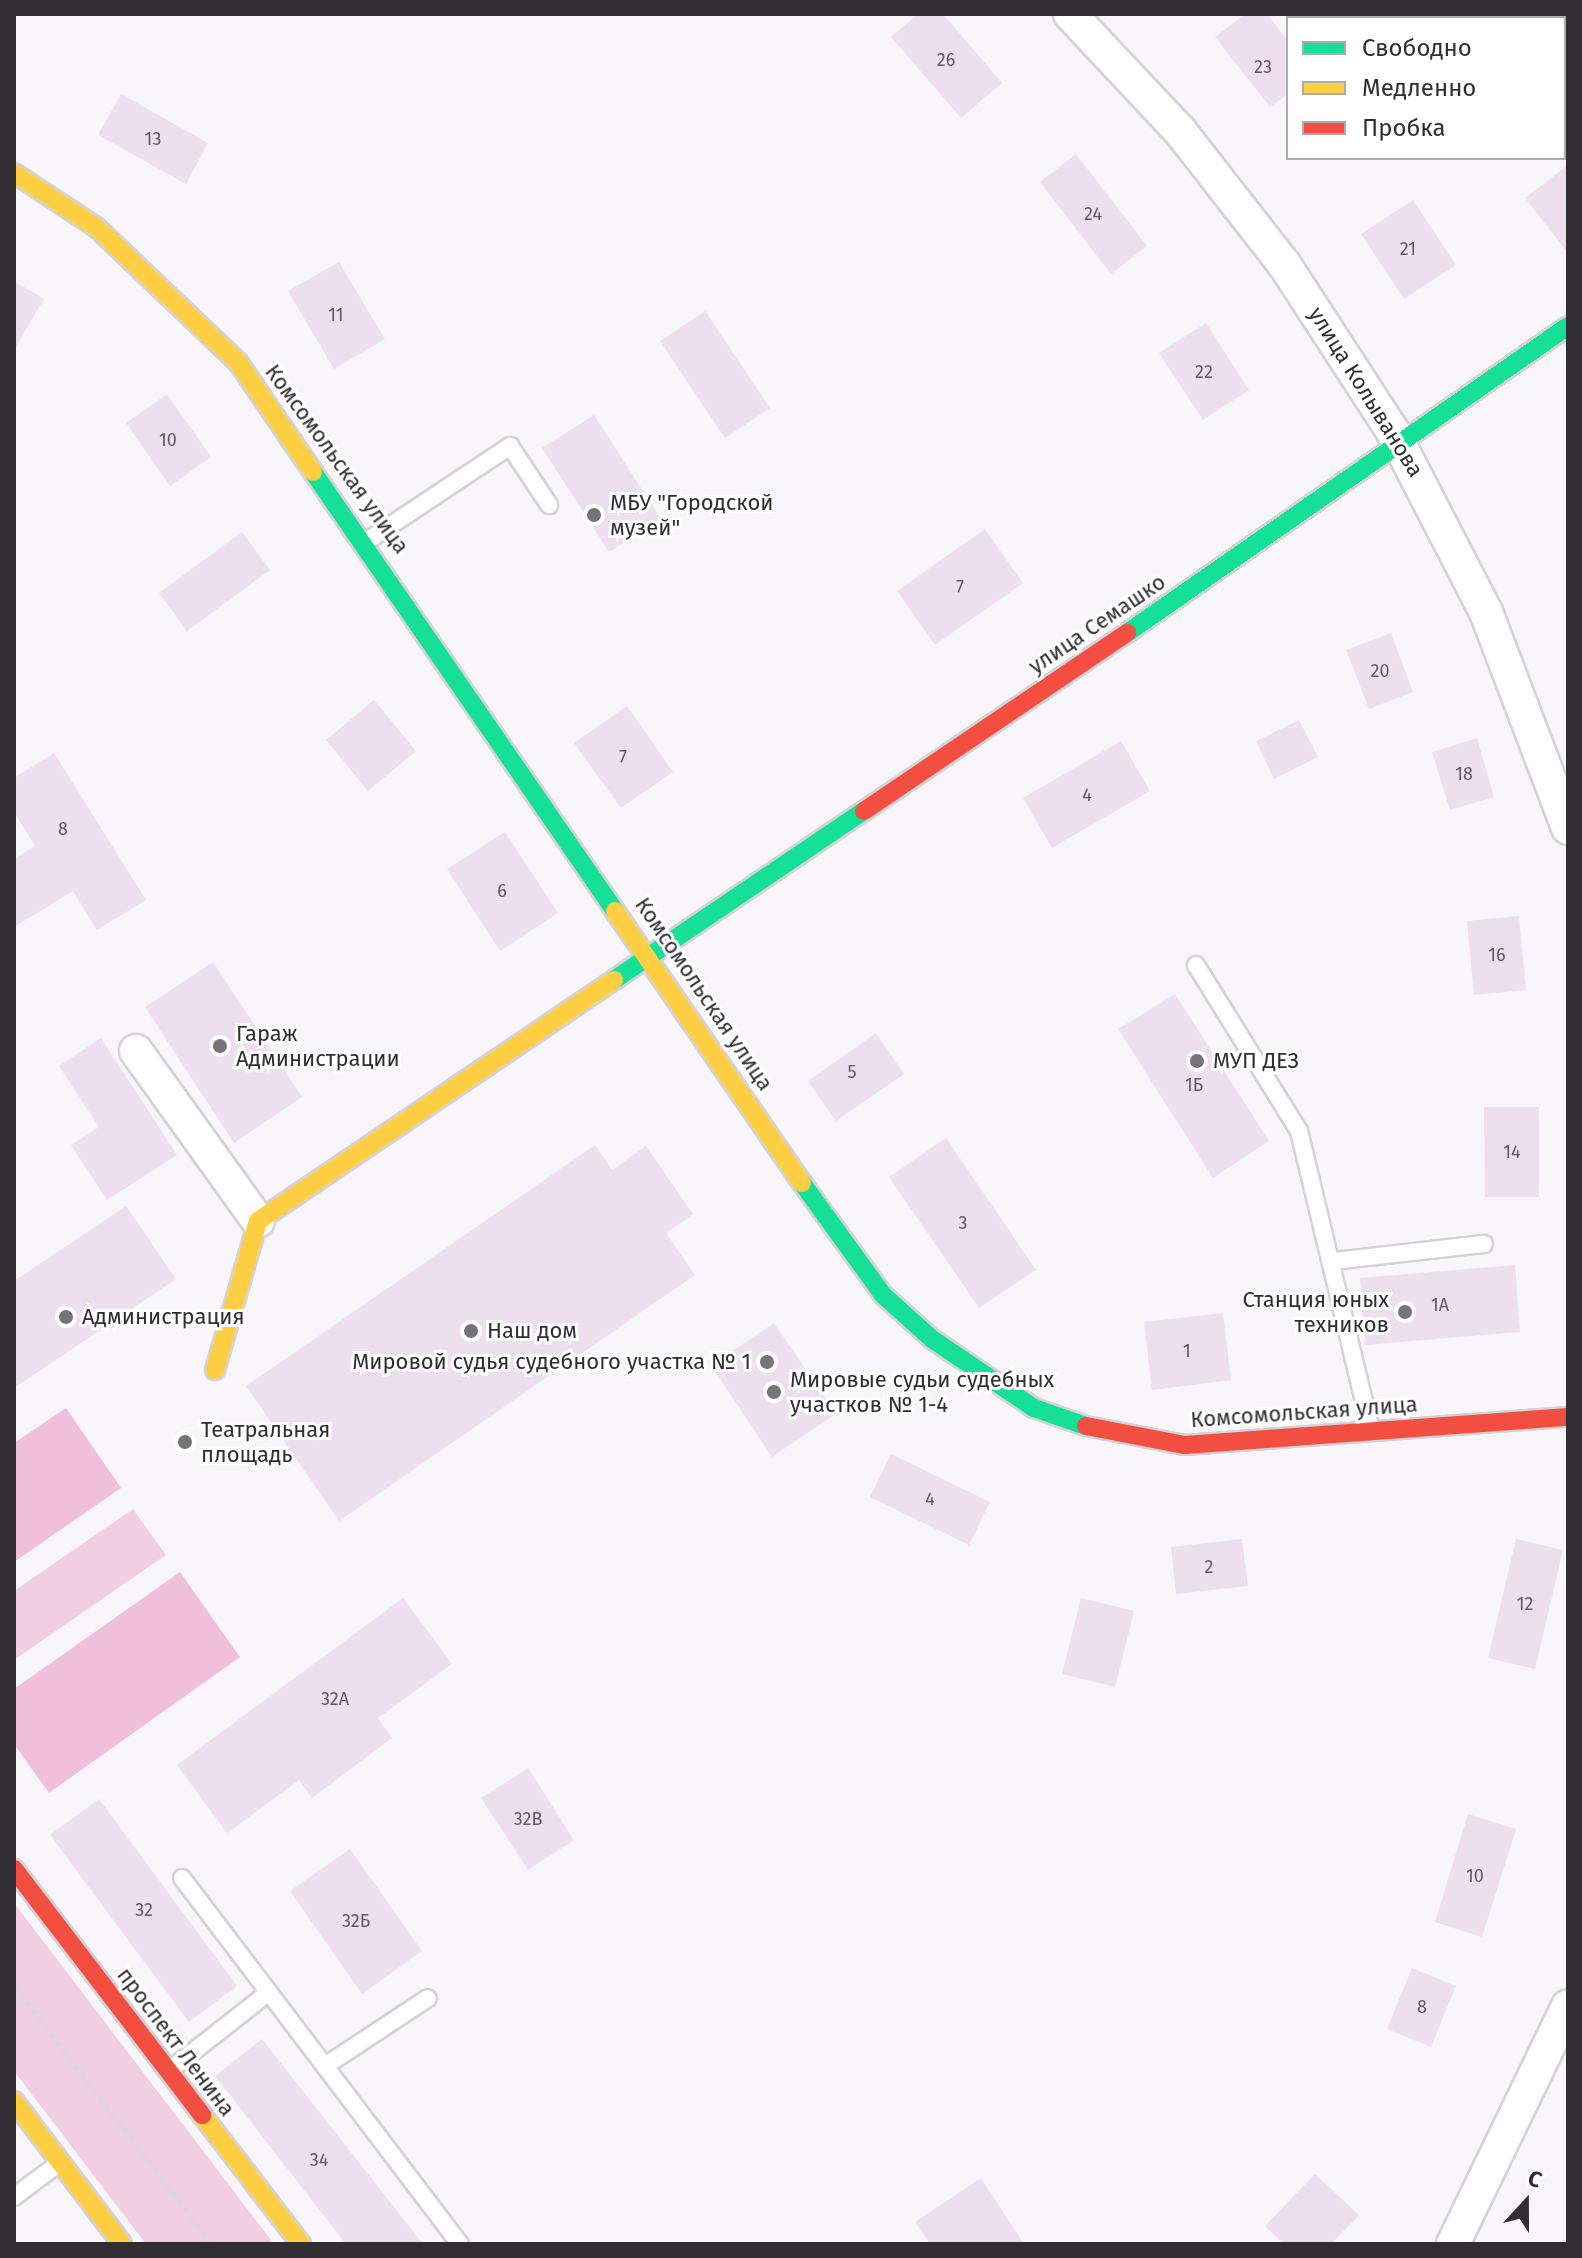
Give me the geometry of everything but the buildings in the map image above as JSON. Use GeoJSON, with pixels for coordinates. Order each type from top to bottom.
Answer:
{"type":"FeatureCollection","features":[{"type":"Feature","properties":{"kind":"street","name":"улица Колыванова"},"geometry":{"type":"LineString","coordinates":[[1070,14],[1180,131],[1284,264],[1402,447],[1486,612],[1568,828]]}},
{"type":"Feature","properties":{"kind":"street","name":"Комсомольская улица"},"geometry":{"type":"LineString","coordinates":[[14,173],[96,227],[172,292],[238,362],[367,541],[883,1295],[982,1377],[1034,1408],[1105,1433],[1185,1445],[1568,1417]]}},
{"type":"Feature","properties":{"kind":"street","name":"улица Семашко"},"geometry":{"type":"LineString","coordinates":[[258,1221],[1402,447],[1568,326]]}},
{"type":"Feature","properties":{"kind":"street"},"geometry":{"type":"LineString","coordinates":[[136,1051],[258,1221],[215,1370]]}},
{"type":"Feature","properties":{"kind":"street","name":"проспект Ленина"},"geometry":{"type":"LineString","coordinates":[[14,1869],[301,2244]]}},
{"type":"Feature","properties":{"kind":"street"},"geometry":{"type":"LineString","coordinates":[[1453,2244],[1568,2006]]}},
{"type":"Feature","properties":{"kind":"street"},"geometry":{"type":"LineString","coordinates":[[14,2101],[122,2244]]}},
{"type":"Feature","properties":{"kind":"lane"},"geometry":{"type":"LineString","coordinates":[[367,541],[510,446],[549,505]]}},
{"type":"Feature","properties":{"kind":"lane"},"geometry":{"type":"LineString","coordinates":[[1196,965],[1299,1131],[1334,1261],[1371,1432]]}},
{"type":"Feature","properties":{"kind":"lane"},"geometry":{"type":"LineString","coordinates":[[1334,1261],[1484,1244]]}},
{"type":"Feature","properties":{"kind":"lane"},"geometry":{"type":"LineString","coordinates":[[182,1878],[460,2244]]}},
{"type":"Feature","properties":{"kind":"lane"},"geometry":{"type":"LineString","coordinates":[[169,2072],[269,1992]]}},
{"type":"Feature","properties":{"kind":"lane"},"geometry":{"type":"LineString","coordinates":[[325,2066],[428,1998]]}},
{"type":"Feature","properties":{"kind":"lane"},"geometry":{"type":"LineString","coordinates":[[14,2197],[60,2163]]}},
{"type":"Feature","properties":{"kind":"path"},"geometry":{"type":"LineString","coordinates":[[14,1985],[212,2244]]}},
{"type":"Feature","properties":{"kind":"shaded area"},"geometry":{"type":"Polygon","coordinates":[[[66,1408],[121,1488],[14,1562],[14,1443],[66,1408]]]}},
{"type":"Feature","properties":{"kind":"shaded area"},"geometry":{"type":"Polygon","coordinates":[[[133,1509],[166,1555],[14,1660],[14,1591],[133,1509]]]}},
{"type":"Feature","properties":{"kind":"shaded area"},"geometry":{"type":"Polygon","coordinates":[[[180,1572],[240,1657],[49,1793],[14,1744],[14,1689],[180,1572]]]}},
{"type":"Feature","properties":{"kind":"shaded area"},"geometry":{"type":"Polygon","coordinates":[[[14,1903],[274,2244],[146,2244],[14,2071],[14,1903]]]}},
{"type":"Feature","properties":{"kind":"traffic: fast"},"geometry":{"type":"LineString","coordinates":[[1127,633],[1568,326]]}},
{"type":"Feature","properties":{"kind":"traffic: fast"},"geometry":{"type":"LineString","coordinates":[[313,472],[615,911]]}},
{"type":"Feature","properties":{"kind":"traffic: fast"},"geometry":{"type":"LineString","coordinates":[[614,980],[864,811]]}},
{"type":"Feature","properties":{"kind":"traffic: fast"},"geometry":{"type":"LineString","coordinates":[[802,1183],[883,1295],[932,1339],[1034,1408],[1086,1426]]}},
{"type":"Feature","properties":{"kind":"traffic: slow"},"geometry":{"type":"LineString","coordinates":[[14,173],[96,227],[238,362],[313,472]]}},
{"type":"Feature","properties":{"kind":"traffic: slow"},"geometry":{"type":"LineString","coordinates":[[615,911],[802,1183]]}},
{"type":"Feature","properties":{"kind":"traffic: slow"},"geometry":{"type":"LineString","coordinates":[[215,1370],[258,1221],[614,980]]}},
{"type":"Feature","properties":{"kind":"traffic: slow"},"geometry":{"type":"LineString","coordinates":[[14,2101],[122,2244]]}},
{"type":"Feature","properties":{"kind":"traffic: slow"},"geometry":{"type":"LineString","coordinates":[[202,2115],[301,2244]]}},
{"type":"Feature","properties":{"kind":"traffic: jam"},"geometry":{"type":"LineString","coordinates":[[864,811],[1127,633]]}},
{"type":"Feature","properties":{"kind":"traffic: jam"},"geometry":{"type":"LineString","coordinates":[[1086,1426],[1185,1445],[1568,1417]]}},
{"type":"Feature","properties":{"kind":"traffic: jam"},"geometry":{"type":"LineString","coordinates":[[14,1869],[202,2115]]}},
{"type":"Feature","properties":{"kind":"place","name":"МБУ \"Городской музей\""},"geometry":{"type":"Point","coordinates":[594,515]}},
{"type":"Feature","properties":{"kind":"place","name":"Гараж Администрации"},"geometry":{"type":"Point","coordinates":[220,1046]}},
{"type":"Feature","properties":{"kind":"place","name":"МУП ДЕЗ"},"geometry":{"type":"Point","coordinates":[1197,1061]}},
{"type":"Feature","properties":{"kind":"place","name":"Станция юных техников"},"geometry":{"type":"Point","coordinates":[1405,1312]}},
{"type":"Feature","properties":{"kind":"place","name":"Администрация"},"geometry":{"type":"Point","coordinates":[66,1317]}},
{"type":"Feature","properties":{"kind":"place","name":"Наш дом"},"geometry":{"type":"Point","coordinates":[471,1331]}},
{"type":"Feature","properties":{"kind":"place","name":"Мировой судья судебного участка № 1"},"geometry":{"type":"Point","coordinates":[767,1362]}},
{"type":"Feature","properties":{"kind":"place","name":"Мировые судьи судебных участков № 1-4"},"geometry":{"type":"Point","coordinates":[774,1392]}},
{"type":"Feature","properties":{"kind":"place","name":"Театральная площадь"},"geometry":{"type":"Point","coordinates":[185,1442]}}]}
